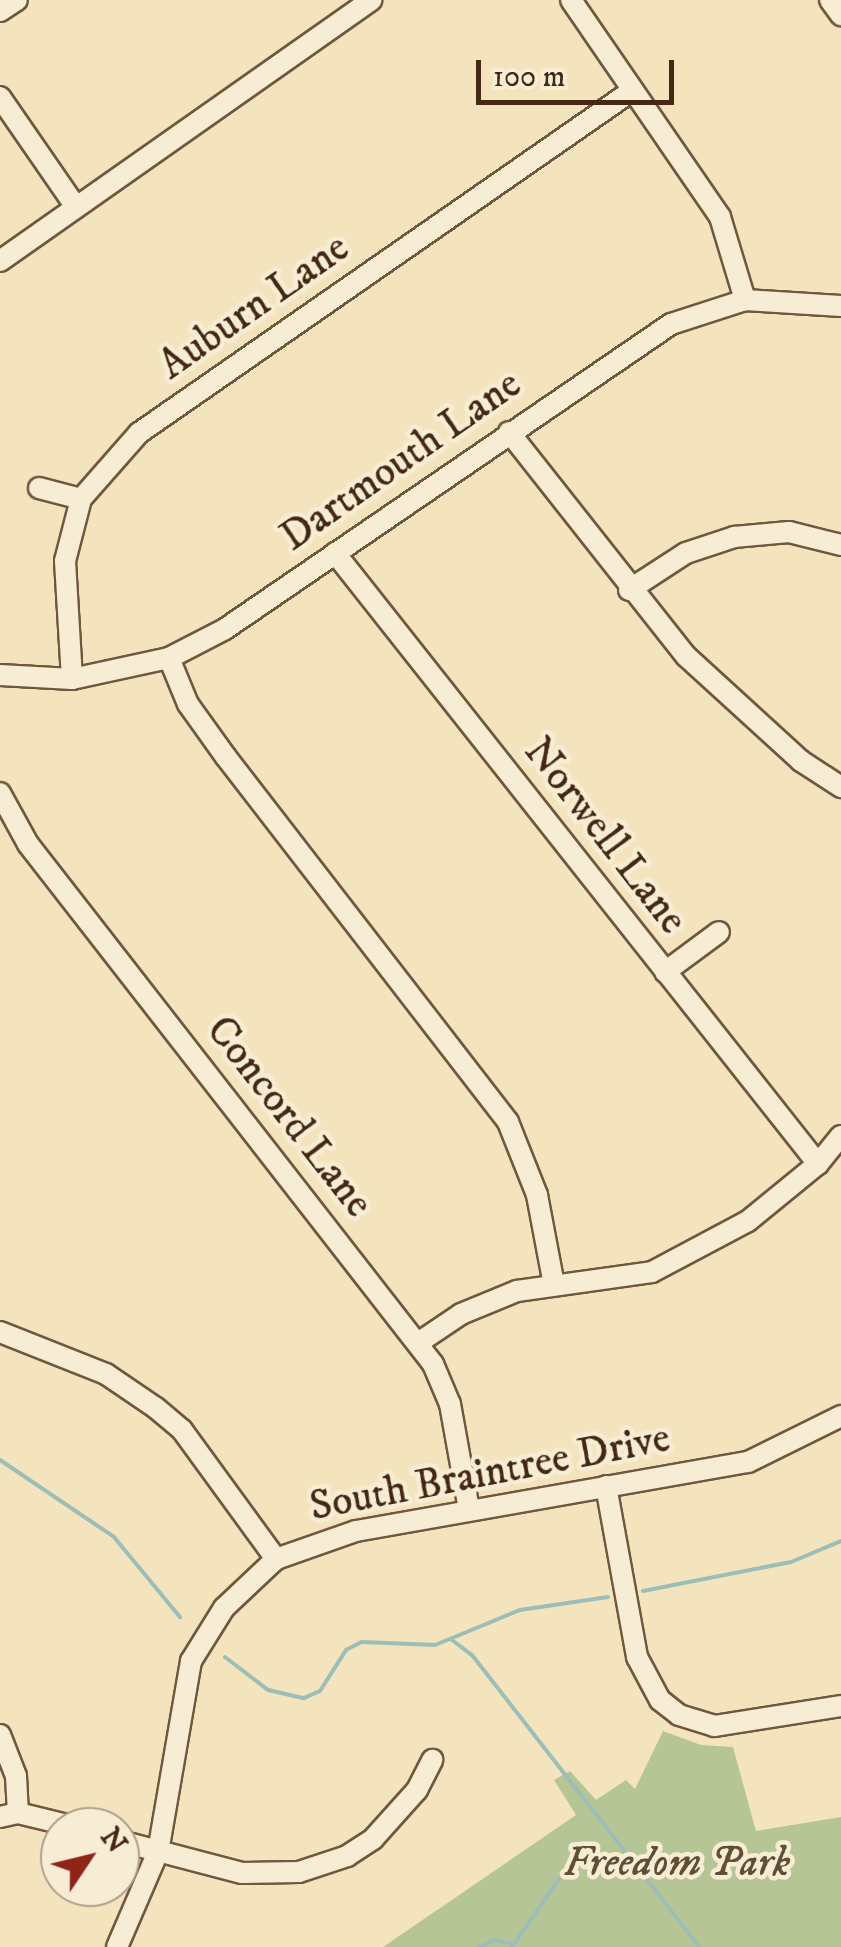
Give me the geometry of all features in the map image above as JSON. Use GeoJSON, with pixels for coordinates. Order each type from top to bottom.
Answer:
{"type":"FeatureCollection","features":[{"type":"Feature","properties":{"kind":"street"},"geometry":{"type":"LineString","coordinates":[[0,11],[17,0]]}},
{"type":"Feature","properties":{"kind":"street"},"geometry":{"type":"LineString","coordinates":[[0,261],[372,0]]}},
{"type":"Feature","properties":{"kind":"street"},"geometry":{"type":"LineString","coordinates":[[571,0],[720,217],[744,300]]}},
{"type":"Feature","properties":{"kind":"street"},"geometry":{"type":"LineString","coordinates":[[830,0],[841,15]]}},
{"type":"Feature","properties":{"kind":"street","name":"Auburn Lane"},"geometry":{"type":"LineString","coordinates":[[72,678],[66,560],[81,499],[139,433],[633,90]]}},
{"type":"Feature","properties":{"kind":"street"},"geometry":{"type":"LineString","coordinates":[[0,97],[76,207]]}},
{"type":"Feature","properties":{"kind":"street","name":"Dartmouth Lane"},"geometry":{"type":"LineString","coordinates":[[0,675],[72,678],[169,658],[225,630],[671,324],[744,300],[841,306]]}},
{"type":"Feature","properties":{"kind":"street"},"geometry":{"type":"LineString","coordinates":[[509,432],[630,590],[717,688],[801,761],[841,787]]}},
{"type":"Feature","properties":{"kind":"street"},"geometry":{"type":"LineString","coordinates":[[40,488],[81,499]]}},
{"type":"Feature","properties":{"kind":"street"},"geometry":{"type":"LineString","coordinates":[[630,590],[686,553],[734,537],[789,532],[841,545]]}},
{"type":"Feature","properties":{"kind":"street","name":"Norwell Lane"},"geometry":{"type":"LineString","coordinates":[[335,552],[818,1164]]}},
{"type":"Feature","properties":{"kind":"street"},"geometry":{"type":"LineString","coordinates":[[169,658],[188,704],[226,756],[502,1112],[532,1181],[554,1286]]}},
{"type":"Feature","properties":{"kind":"street","name":"Concord Lane"},"geometry":{"type":"LineString","coordinates":[[0,793],[28,844],[418,1343],[450,1404],[468,1510]]}},
{"type":"Feature","properties":{"kind":"street"},"geometry":{"type":"LineString","coordinates":[[665,972],[719,932]]}},
{"type":"Feature","properties":{"kind":"street"},"geometry":{"type":"LineString","coordinates":[[418,1343],[490,1300],[652,1272],[735,1229],[818,1164],[841,1136]]}},
{"type":"Feature","properties":{"kind":"street"},"geometry":{"type":"LineString","coordinates":[[0,1332],[106,1374],[156,1408],[182,1430],[276,1560]]}},
{"type":"Feature","properties":{"kind":"street","name":"South Braintree Drive"},"geometry":{"type":"LineString","coordinates":[[118,1947],[158,1852],[191,1661],[224,1608],[276,1560],[313,1542],[468,1510],[748,1462],[841,1416]]}},
{"type":"Feature","properties":{"kind":"street"},"geometry":{"type":"LineString","coordinates":[[606,1486],[640,1666],[665,1705],[692,1722],[724,1726],[841,1706]]}},
{"type":"Feature","properties":{"kind":"street"},"geometry":{"type":"LineString","coordinates":[[0,1735],[16,1776],[9,1815],[40,1821]]}},
{"type":"Feature","properties":{"kind":"street"},"geometry":{"type":"LineString","coordinates":[[140,1846],[260,1875],[332,1862],[396,1818],[432,1760]]}},
{"type":"Feature","properties":{"kind":"green space","name":"Freedom Park"},"geometry":{"type":"Polygon","coordinates":[[[663,1731],[701,1745],[733,1747],[756,1831],[841,1817],[841,1947],[383,1947],[576,1815],[554,1780],[570,1771],[596,1800],[626,1780],[635,1789],[663,1731]]]}},
{"type":"Feature","properties":{"kind":"waterway"},"geometry":{"type":"LineString","coordinates":[[0,1460],[114,1537],[180,1617]]}},
{"type":"Feature","properties":{"kind":"waterway"},"geometry":{"type":"LineString","coordinates":[[643,1591],[791,1562],[841,1541]]}},
{"type":"Feature","properties":{"kind":"waterway"},"geometry":{"type":"LineString","coordinates":[[225,1657],[268,1690],[304,1698],[320,1691],[346,1650],[362,1642],[435,1645],[520,1610],[608,1597]]}},
{"type":"Feature","properties":{"kind":"waterway"},"geometry":{"type":"LineString","coordinates":[[452,1640],[472,1655],[699,1947]]}},
{"type":"Feature","properties":{"kind":"waterway"},"geometry":{"type":"LineString","coordinates":[[512,1947],[561,1876]]}},
{"type":"Feature","properties":{"kind":"waterway"},"geometry":{"type":"LineString","coordinates":[[479,1947],[495,1940],[512,1944]]}}]}
